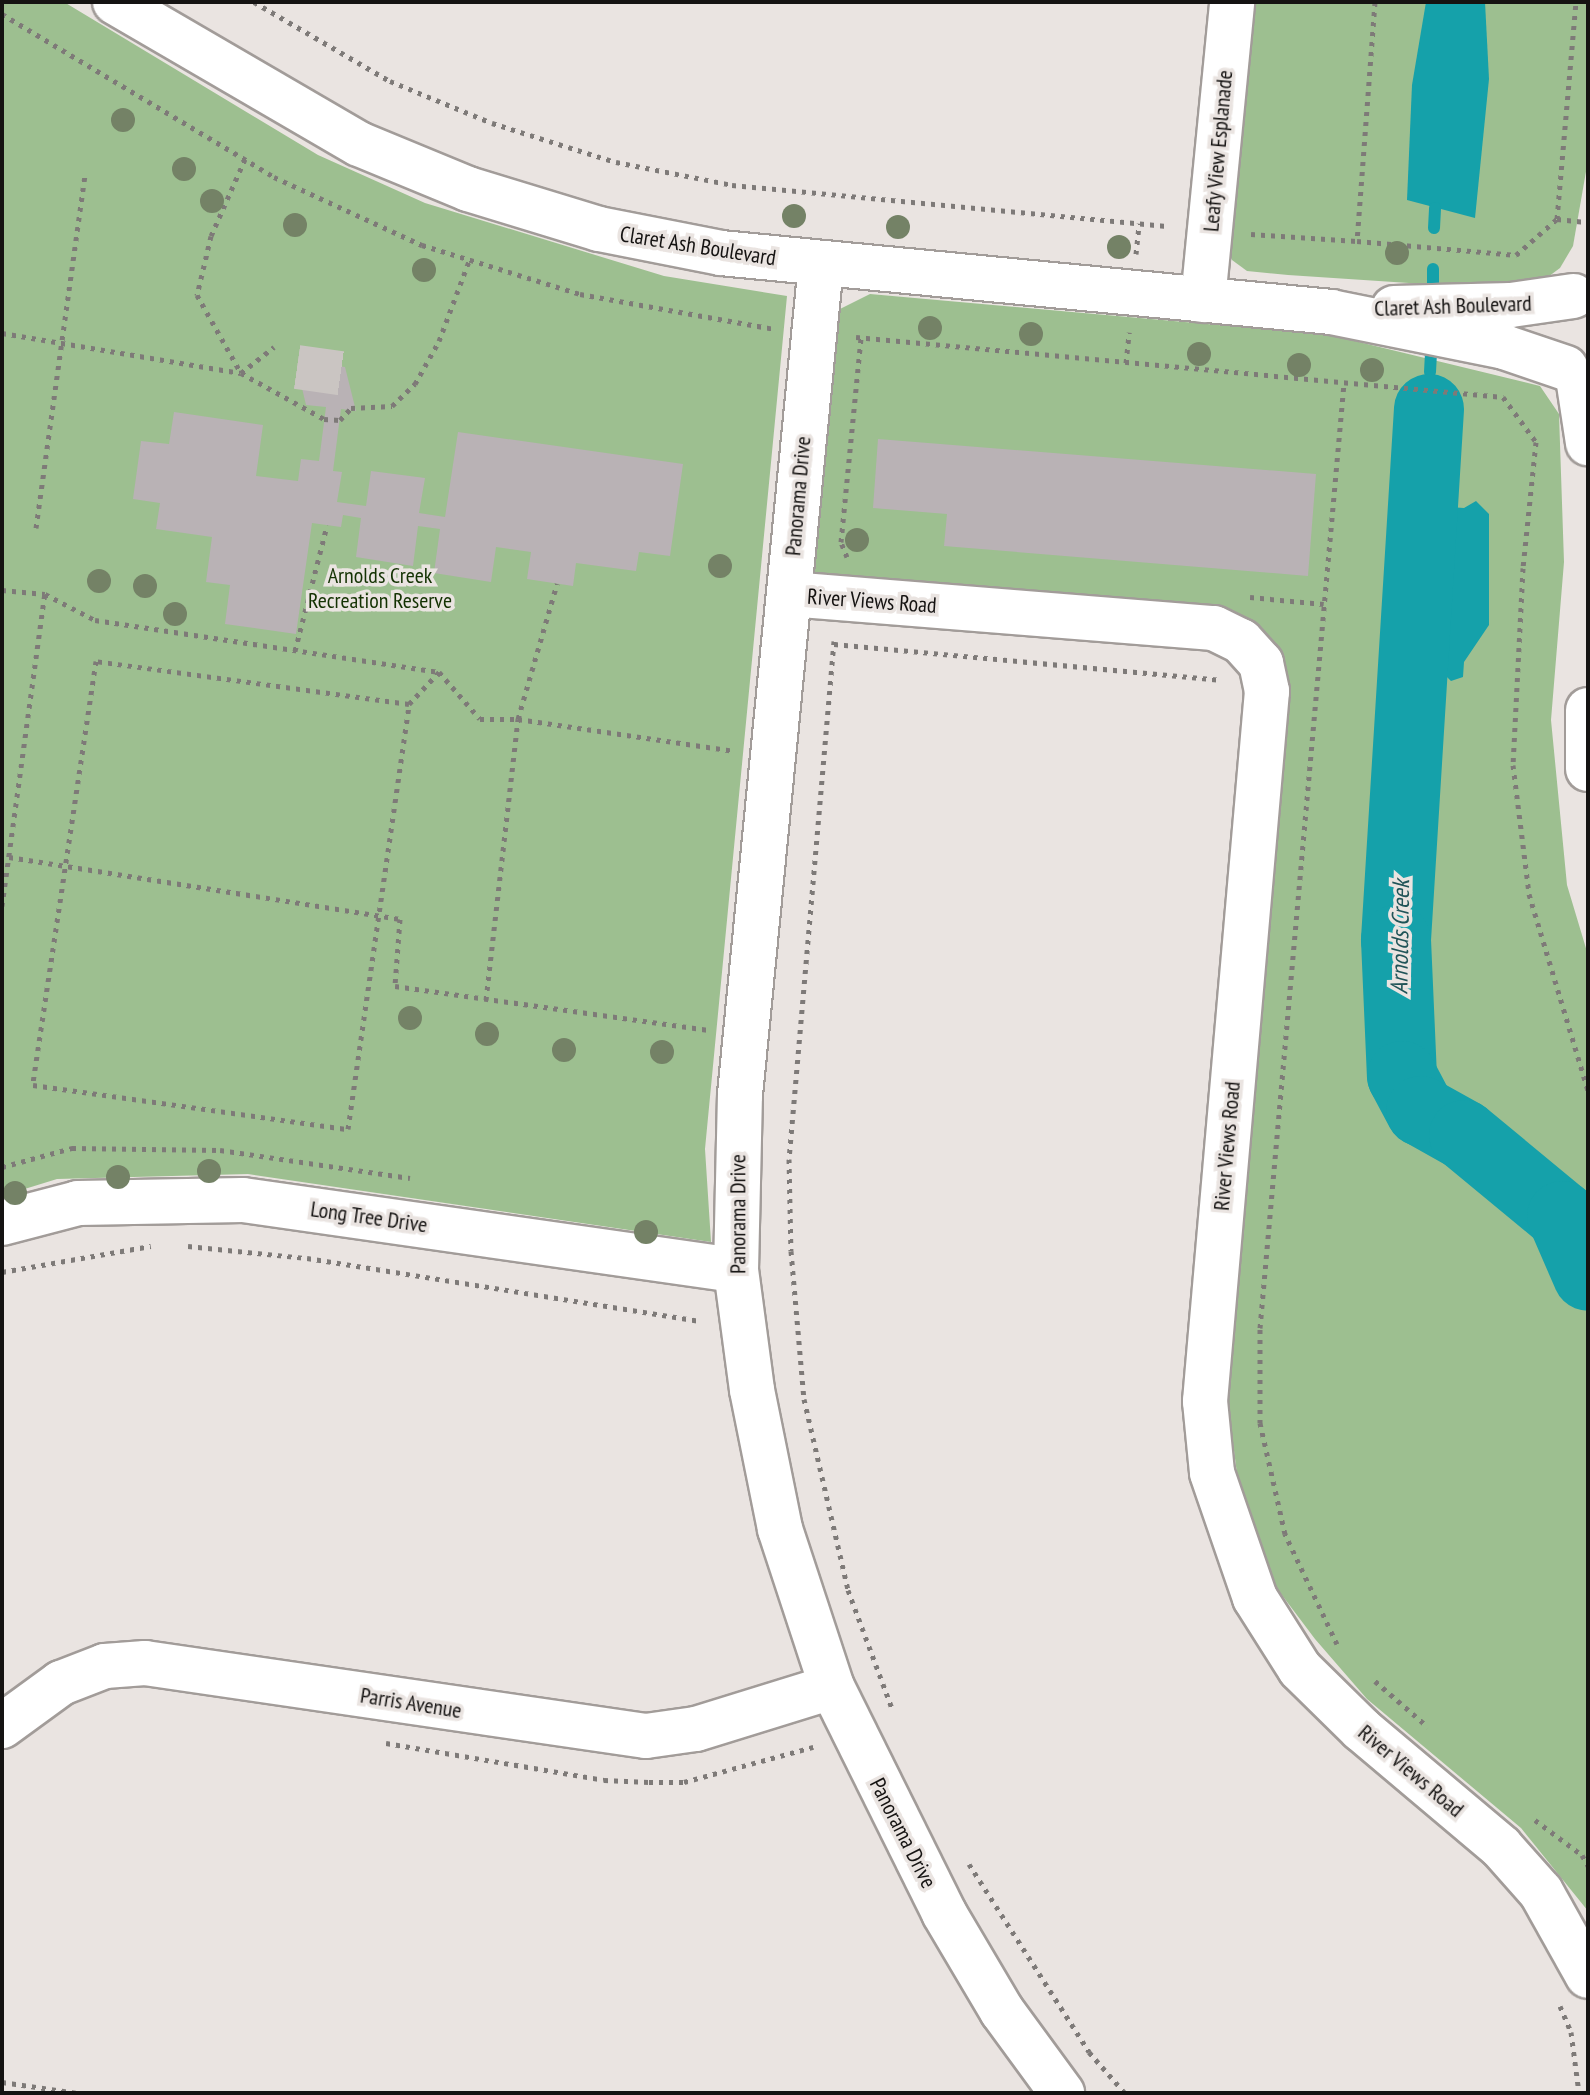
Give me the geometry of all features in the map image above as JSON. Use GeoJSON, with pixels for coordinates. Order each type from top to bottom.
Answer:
{"type":"FeatureCollection","features":[{"type":"Feature","properties":{"kind":"street","name":"Claret Ash Boulevard"},"geometry":{"type":"LineString","coordinates":[[115,2],[359,144],[468,189],[599,229],[721,253],[1331,312],[1504,347],[1578,381]]}},
{"type":"Feature","properties":{"kind":"street","name":"Leafy View Esplanade"},"geometry":{"type":"LineString","coordinates":[[1203,300],[1232,2]]}},
{"type":"Feature","properties":{"kind":"street","name":"Panorama Drive"},"geometry":{"type":"LineString","coordinates":[[821,264],[789,594],[746,752],[746,1035],[736,1270],[752,1390],[780,1529],[832,1687],[944,1913],[1002,2011],[1062,2093]]}},
{"type":"Feature","properties":{"kind":"street","name":"Claret Ash Boulevard"},"geometry":{"type":"LineString","coordinates":[[1331,312],[1511,305],[1581,290]]}},
{"type":"Feature","properties":{"kind":"street"},"geometry":{"type":"LineString","coordinates":[[1581,290],[1559,325],[1558,347],[1578,381],[1588,443]]}},
{"type":"Feature","properties":{"kind":"street","name":"River Views Road"},"geometry":{"type":"LineString","coordinates":[[789,594],[1214,628],[1241,641],[1261,663],[1267,691],[1205,1401],[1212,1473],[1255,1598],[1300,1669],[1361,1729],[1501,1847],[1541,1892],[1588,1976]]}},
{"type":"Feature","properties":{"kind":"street"},"geometry":{"type":"LineString","coordinates":[[1588,710],[1588,769]]}},
{"type":"Feature","properties":{"kind":"street","name":"Long Tree Drive"},"geometry":{"type":"LineString","coordinates":[[2,1223],[78,1203],[243,1200],[736,1270]]}},
{"type":"Feature","properties":{"kind":"street","name":"Parris Avenue"},"geometry":{"type":"LineString","coordinates":[[2,1726],[61,1683],[105,1666],[145,1663],[646,1736],[696,1729],[832,1687]]}},
{"type":"Feature","properties":{"kind":"path"},"geometry":{"type":"LineString","coordinates":[[254,2],[390,81],[492,123],[616,162],[732,185],[1211,231],[1516,255],[1557,219],[1576,2]]}},
{"type":"Feature","properties":{"kind":"path"},"geometry":{"type":"LineString","coordinates":[[1357,241],[1375,2]]}},
{"type":"Feature","properties":{"kind":"path"},"geometry":{"type":"LineString","coordinates":[[241,373],[197,295],[211,236],[245,159]]}},
{"type":"Feature","properties":{"kind":"path"},"geometry":{"type":"LineString","coordinates":[[36,528],[65,342],[85,176]]}},
{"type":"Feature","properties":{"kind":"path"},"geometry":{"type":"LineString","coordinates":[[1557,219],[1588,222]]}},
{"type":"Feature","properties":{"kind":"path"},"geometry":{"type":"LineString","coordinates":[[2,333],[241,373],[324,419],[340,420],[351,408],[392,406],[415,384],[439,341],[469,261]]}},
{"type":"Feature","properties":{"kind":"path"},"geometry":{"type":"LineString","coordinates":[[775,344],[777,329]]}},
{"type":"Feature","properties":{"kind":"path"},"geometry":{"type":"LineString","coordinates":[[852,562],[842,553],[841,542],[861,337]]}},
{"type":"Feature","properties":{"kind":"path"},"geometry":{"type":"LineString","coordinates":[[241,373],[274,347]]}},
{"type":"Feature","properties":{"kind":"path"},"geometry":{"type":"LineString","coordinates":[[1339,1649],[1285,1534],[1260,1423],[1260,1328],[1344,383]]}},
{"type":"Feature","properties":{"kind":"path"},"geometry":{"type":"LineString","coordinates":[[1536,442],[1523,568],[1513,765],[1529,894],[1588,1091]]}},
{"type":"Feature","properties":{"kind":"path"},"geometry":{"type":"LineString","coordinates":[[295,651],[327,525]]}},
{"type":"Feature","properties":{"kind":"path"},"geometry":{"type":"LineString","coordinates":[[486,1000],[518,719],[557,584]]}},
{"type":"Feature","properties":{"kind":"path"},"geometry":{"type":"LineString","coordinates":[[2,590],[45,594],[95,620],[439,672],[480,719],[518,719],[746,752]]}},
{"type":"Feature","properties":{"kind":"path"},"geometry":{"type":"LineString","coordinates":[[2,906],[45,594]]}},
{"type":"Feature","properties":{"kind":"path"},"geometry":{"type":"LineString","coordinates":[[1246,597],[1324,604]]}},
{"type":"Feature","properties":{"kind":"path"},"geometry":{"type":"LineString","coordinates":[[834,644],[789,1159],[791,1251],[807,1413],[848,1590],[897,1720]]}},
{"type":"Feature","properties":{"kind":"path"},"geometry":{"type":"LineString","coordinates":[[409,704],[96,661],[33,1085],[348,1129],[409,704],[439,672]]}},
{"type":"Feature","properties":{"kind":"path"},"geometry":{"type":"LineString","coordinates":[[9,857],[400,919],[395,986],[746,1035]]}},
{"type":"Feature","properties":{"kind":"path"},"geometry":{"type":"LineString","coordinates":[[2,1167],[72,1148],[220,1150],[413,1179]]}},
{"type":"Feature","properties":{"kind":"path"},"geometry":{"type":"LineString","coordinates":[[184,1245],[307,1258],[682,1314],[701,1321],[706,1330]]}},
{"type":"Feature","properties":{"kind":"path"},"geometry":{"type":"LineString","coordinates":[[2,1272],[154,1246]]}},
{"type":"Feature","properties":{"kind":"path"},"geometry":{"type":"LineString","coordinates":[[1370,1676],[1435,1733]]}},
{"type":"Feature","properties":{"kind":"path"},"geometry":{"type":"LineString","coordinates":[[374,1742],[604,1780],[649,1782],[684,1782],[813,1747]]}},
{"type":"Feature","properties":{"kind":"path"},"geometry":{"type":"LineString","coordinates":[[1527,1814],[1582,1855],[1588,1866]]}},
{"type":"Feature","properties":{"kind":"path"},"geometry":{"type":"LineString","coordinates":[[962,1852],[1089,2052],[1125,2093]]}},
{"type":"Feature","properties":{"kind":"path"},"geometry":{"type":"LineString","coordinates":[[2,2082],[77,2093]]}},
{"type":"Feature","properties":{"kind":"green space","name":"Arnolds Creek Recreation Reserve"},"geometry":{"type":"Polygon","coordinates":[[[2,2],[64,2],[318,155],[425,203],[664,276],[787,296],[705,1149],[711,1242],[248,1174],[57,1179],[2,1196],[2,2]]]}},
{"type":"Feature","properties":{"kind":"green space"},"geometry":{"type":"Polygon","coordinates":[[[1243,2],[1588,2],[1588,160],[1573,246],[1560,268],[1529,291],[1247,271],[1232,260],[1223,239],[1243,2]]]}},
{"type":"Feature","properties":{"kind":"green space"},"geometry":{"type":"Polygon","coordinates":[[[870,294],[1330,335],[1540,386],[1559,414],[1564,562],[1551,720],[1567,885],[1588,955],[1588,1911],[1521,1828],[1367,1699],[1315,1639],[1269,1578],[1237,1474],[1226,1388],[1286,671],[1266,635],[1223,615],[808,581],[838,310],[870,294]]]}},
{"type":"Feature","properties":{"kind":"water"},"geometry":{"type":"Polygon","coordinates":[[[1426,2],[1485,2],[1489,79],[1475,218],[1407,200],[1412,85],[1426,2]]]}},
{"type":"Feature","properties":{"kind":"water"},"geometry":{"type":"Polygon","coordinates":[[[1476,501],[1489,514],[1489,625],[1464,662],[1463,677],[1451,681],[1438,668],[1433,676],[1416,668],[1407,635],[1412,548],[1434,506],[1464,508],[1476,501]]]}},
{"type":"Feature","properties":{"kind":"building"},"geometry":{"type":"Polygon","coordinates":[[[312,363],[345,367],[356,411],[341,409],[333,471],[342,472],[337,502],[366,506],[371,471],[425,478],[419,513],[445,517],[458,432],[683,464],[670,556],[639,552],[636,571],[576,563],[573,586],[527,579],[531,552],[496,547],[491,582],[434,573],[440,529],[418,526],[413,566],[356,557],[361,518],[343,515],[341,527],[312,523],[296,634],[225,624],[230,585],[206,582],[212,537],[156,529],[160,503],[133,499],[141,441],[169,444],[174,412],[263,425],[256,476],[298,481],[301,459],[319,461],[326,407],[306,405],[297,367],[312,363]]]}},
{"type":"Feature","properties":{"kind":"building"},"geometry":{"type":"Polygon","coordinates":[[[878,439],[1316,474],[1308,576],[944,546],[947,514],[873,508],[878,439]]]}},
{"type":"Feature","properties":{"kind":"waterway"},"geometry":{"type":"LineString","coordinates":[[1434,228],[1435,208]]}},
{"type":"Feature","properties":{"kind":"waterway"},"geometry":{"type":"LineString","coordinates":[[1433,269],[1433,284]]}},
{"type":"Feature","properties":{"kind":"waterway"},"geometry":{"type":"LineString","coordinates":[[1430,372],[1431,355]]}},
{"type":"Feature","properties":{"kind":"waterway","name":"Arnolds Creek"},"geometry":{"type":"LineString","coordinates":[[1429,409],[1396,940],[1402,1076],[1421,1111],[1464,1135],[1562,1216],[1588,1276]]}},
{"type":"Feature","properties":{"kind":"tunnel"},"geometry":{"type":"LineString","coordinates":[[297,367],[346,374]]}}]}
